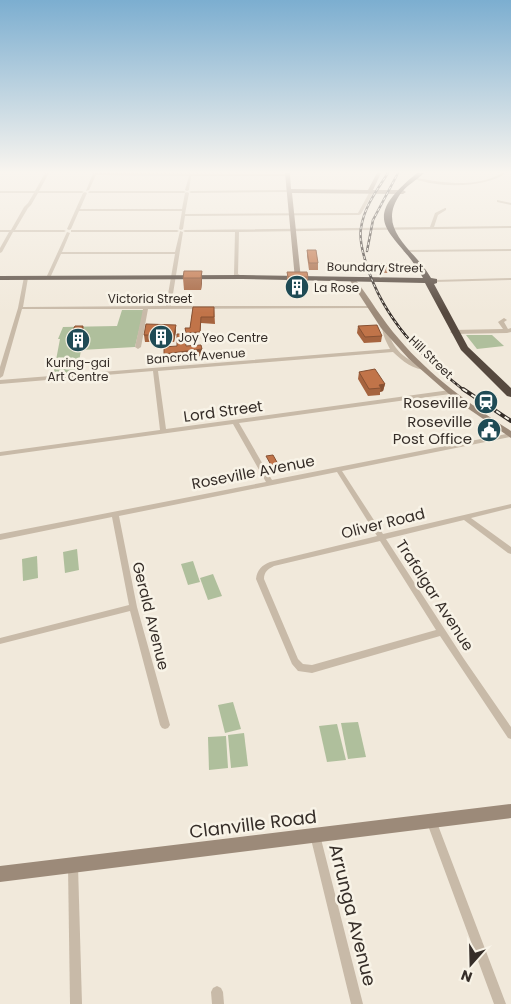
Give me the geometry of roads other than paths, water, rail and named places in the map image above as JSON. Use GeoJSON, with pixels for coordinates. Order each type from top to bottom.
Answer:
{"type":"FeatureCollection","features":[{"type":"Feature","properties":{"kind":"highway"},"geometry":{"type":"LineString","coordinates":[[390,220],[392,229],[430,280],[467,352],[511,394]]}},
{"type":"Feature","properties":{"kind":"highway","name":"Boundary Street"},"geometry":{"type":"LineString","coordinates":[[0,278],[242,276],[430,280]]}},
{"type":"Feature","properties":{"kind":"highway","name":"Boundary Street"},"geometry":{"type":"LineString","coordinates":[[298,278],[430,280]]}},
{"type":"Feature","properties":{"kind":"highway"},"geometry":{"type":"LineString","coordinates":[[457,332],[473,351],[511,388]]}},
{"type":"Feature","properties":{"kind":"street"},"geometry":{"type":"LineString","coordinates":[[0,252],[19,220]]}},
{"type":"Feature","properties":{"kind":"street"},"geometry":{"type":"LineString","coordinates":[[48,278],[73,220]]}},
{"type":"Feature","properties":{"kind":"street"},"geometry":{"type":"LineString","coordinates":[[168,308],[176,253],[184,220]]}},
{"type":"Feature","properties":{"kind":"street"},"geometry":{"type":"LineString","coordinates":[[292,220],[298,278]]}},
{"type":"Feature","properties":{"kind":"street"},"geometry":{"type":"LineString","coordinates":[[432,228],[434,220]]}},
{"type":"Feature","properties":{"kind":"street"},"geometry":{"type":"LineString","coordinates":[[0,231],[511,228]]}},
{"type":"Feature","properties":{"kind":"street"},"geometry":{"type":"LineString","coordinates":[[237,231],[242,276]]}},
{"type":"Feature","properties":{"kind":"street"},"geometry":{"type":"LineString","coordinates":[[408,251],[511,250]]}},
{"type":"Feature","properties":{"kind":"street"},"geometry":{"type":"LineString","coordinates":[[59,253],[176,253]]}},
{"type":"Feature","properties":{"kind":"street"},"geometry":{"type":"LineString","coordinates":[[0,376],[20,308],[26,278]]}},
{"type":"Feature","properties":{"kind":"street","name":"Hill Street"},"geometry":{"type":"LineString","coordinates":[[352,279],[385,327],[425,369],[450,392],[511,435]]}},
{"type":"Feature","properties":{"kind":"street"},"geometry":{"type":"LineString","coordinates":[[430,280],[511,279]]}},
{"type":"Feature","properties":{"kind":"street","name":"Victoria Street"},"geometry":{"type":"LineString","coordinates":[[20,308],[371,307]]}},
{"type":"Feature","properties":{"kind":"street"},"geometry":{"type":"LineString","coordinates":[[138,345],[146,308]]}},
{"type":"Feature","properties":{"kind":"street"},"geometry":{"type":"LineString","coordinates":[[504,320],[501,322],[509,330]]}},
{"type":"Feature","properties":{"kind":"street"},"geometry":{"type":"LineString","coordinates":[[385,327],[385,332],[394,350],[425,369]]}},
{"type":"Feature","properties":{"kind":"street"},"geometry":{"type":"LineString","coordinates":[[457,332],[509,330]]}},
{"type":"Feature","properties":{"kind":"street","name":"Bancroft Avenue"},"geometry":{"type":"LineString","coordinates":[[0,382],[394,350]]}},
{"type":"Feature","properties":{"kind":"street"},"geometry":{"type":"LineString","coordinates":[[155,369],[163,432]]}},
{"type":"Feature","properties":{"kind":"street","name":"Lord Street"},"geometry":{"type":"LineString","coordinates":[[0,454],[450,392]]}},
{"type":"Feature","properties":{"kind":"street"},"geometry":{"type":"LineString","coordinates":[[235,422],[270,483]]}},
{"type":"Feature","properties":{"kind":"street","name":"Roseville Avenue"},"geometry":{"type":"LineString","coordinates":[[0,537],[511,435]]}},
{"type":"Feature","properties":{"kind":"street","name":"Trafalgar Avenue"},"geometry":{"type":"LineString","coordinates":[[338,470],[511,735]]}},
{"type":"Feature","properties":{"kind":"street","name":"Oliver Road"},"geometry":{"type":"LineString","coordinates":[[442,632],[312,669],[301,668],[295,661],[260,579],[263,569],[273,564],[511,506]]}},
{"type":"Feature","properties":{"kind":"street","name":"Gerald Avenue"},"geometry":{"type":"LineString","coordinates":[[115,514],[133,607],[165,724]]}},
{"type":"Feature","properties":{"kind":"street"},"geometry":{"type":"LineString","coordinates":[[465,517],[511,550]]}},
{"type":"Feature","properties":{"kind":"street"},"geometry":{"type":"LineString","coordinates":[[0,641],[133,607]]}},
{"type":"Feature","properties":{"kind":"street","name":"Clanville Road"},"geometry":{"type":"LineString","coordinates":[[0,874],[511,811]]}},
{"type":"Feature","properties":{"kind":"street"},"geometry":{"type":"LineString","coordinates":[[430,820],[500,1004]]}},
{"type":"Feature","properties":{"kind":"street","name":"Arrunga Avenue"},"geometry":{"type":"LineString","coordinates":[[314,835],[357,1004]]}},
{"type":"Feature","properties":{"kind":"street"},"geometry":{"type":"LineString","coordinates":[[73,866],[76,1004]]}},
{"type":"Feature","properties":{"kind":"railway"},"geometry":{"type":"LineString","coordinates":[[363,220],[361,233],[363,252],[374,285],[383,303],[406,336],[419,350],[465,391]]}},
{"type":"Feature","properties":{"kind":"railway"},"geometry":{"type":"LineString","coordinates":[[367,251],[373,220]]}},
{"type":"Feature","properties":{"kind":"railway"},"geometry":{"type":"LineString","coordinates":[[463,389],[511,421]]}},
{"type":"Feature","properties":{"kind":"place","name":"La Rose"},"geometry":{"type":"Point","coordinates":[297,287]}},
{"type":"Feature","properties":{"kind":"place","name":"Joy Yeo Centre"},"geometry":{"type":"Point","coordinates":[161,337]}},
{"type":"Feature","properties":{"kind":"place","name":"Kuring-gai Art Centre"},"geometry":{"type":"Point","coordinates":[78,340]}},
{"type":"Feature","properties":{"kind":"place","name":"Roseville"},"geometry":{"type":"Point","coordinates":[486,402]}},
{"type":"Feature","properties":{"kind":"place","name":"Roseville Post Office"},"geometry":{"type":"Point","coordinates":[489,430]}}]}
